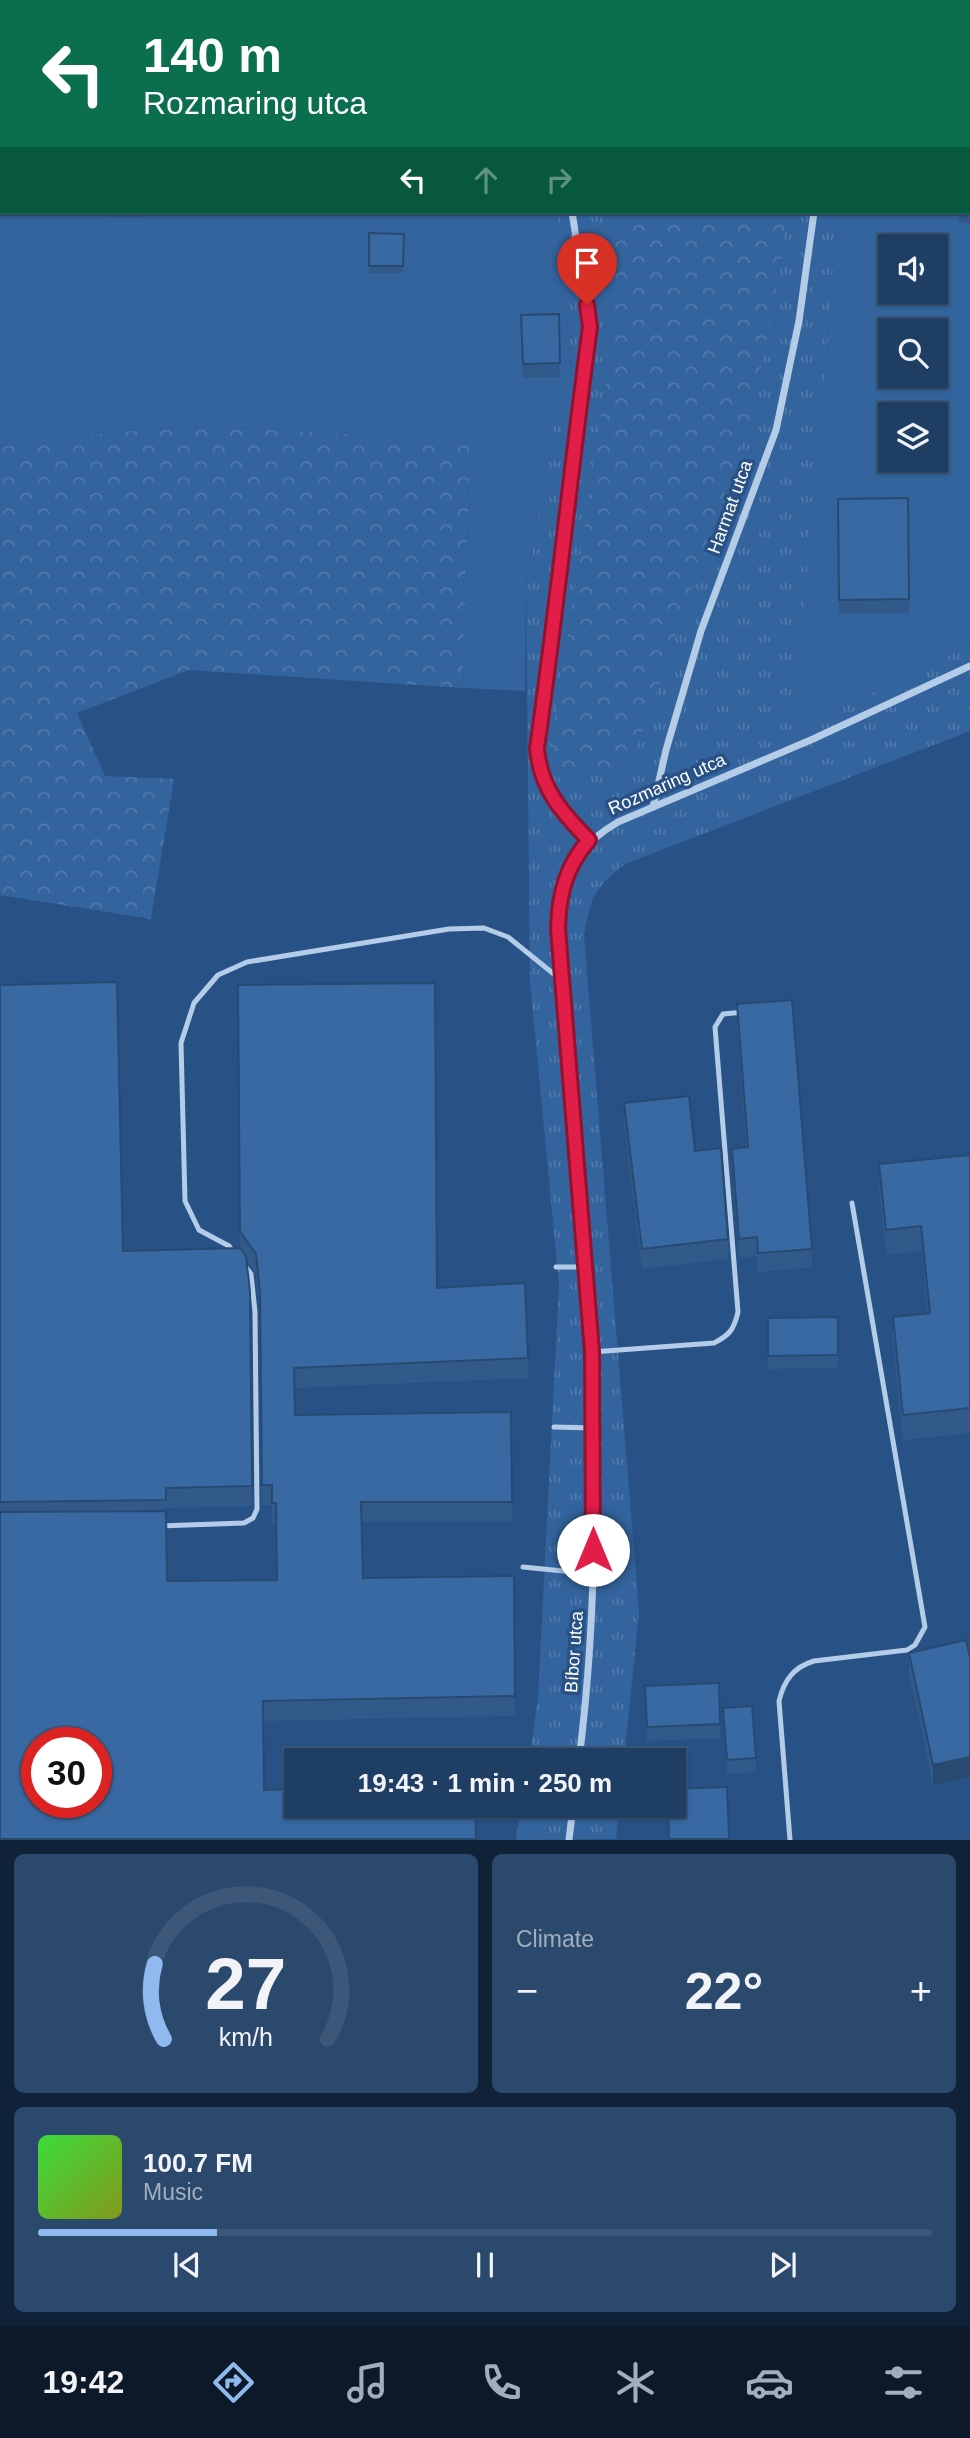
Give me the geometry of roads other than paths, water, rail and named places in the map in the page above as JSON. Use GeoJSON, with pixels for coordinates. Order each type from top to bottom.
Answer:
{"type":"FeatureCollection","features":[{"type":"Feature","properties":{"kind":"street"},"geometry":{"type":"LineString","coordinates":[[572,214],[590,327],[572,460],[558,601],[537,748],[538,767],[549,793],[562,813],[589,840]]}},
{"type":"Feature","properties":{"kind":"street","name":"Harmat utca"},"geometry":{"type":"LineString","coordinates":[[653,807],[666,750],[701,631],[776,430],[799,321],[814,214]]}},
{"type":"Feature","properties":{"kind":"street","name":"Rozmaring utca"},"geometry":{"type":"LineString","coordinates":[[589,840],[618,822],[813,738],[970,666]]}},
{"type":"Feature","properties":{"kind":"street","name":"Bíbor utca"},"geometry":{"type":"LineString","coordinates":[[580,1748],[593,1637],[592,1352],[558,928],[562,891],[572,863],[589,840]]}},
{"type":"Feature","properties":{"kind":"street"},"geometry":{"type":"LineString","coordinates":[[569,1839],[572,1818]]}},
{"type":"Feature","properties":{"kind":"lane"},"geometry":{"type":"LineString","coordinates":[[149,1526],[244,1523],[253,1518],[257,1509],[255,1312],[251,1274],[229,1247],[199,1230],[185,1201],[181,1043],[194,1003],[218,975],[247,962],[449,929],[484,928],[508,937],[560,979]]}},
{"type":"Feature","properties":{"kind":"lane"},"geometry":{"type":"LineString","coordinates":[[592,1352],[714,1343],[728,1336],[734,1328],[738,1312],[715,1027],[723,1014],[747,1012]]}},
{"type":"Feature","properties":{"kind":"lane"},"geometry":{"type":"LineString","coordinates":[[790,1839],[779,1701],[787,1680],[803,1664],[814,1661],[907,1650],[915,1645],[925,1627],[852,1203]]}},
{"type":"Feature","properties":{"kind":"lane"},"geometry":{"type":"LineString","coordinates":[[556,1268],[585,1267]]}},
{"type":"Feature","properties":{"kind":"lane"},"geometry":{"type":"LineString","coordinates":[[554,1427],[593,1428]]}},
{"type":"Feature","properties":{"kind":"lane"},"geometry":{"type":"LineString","coordinates":[[523,1567],[593,1574]]}}]}
